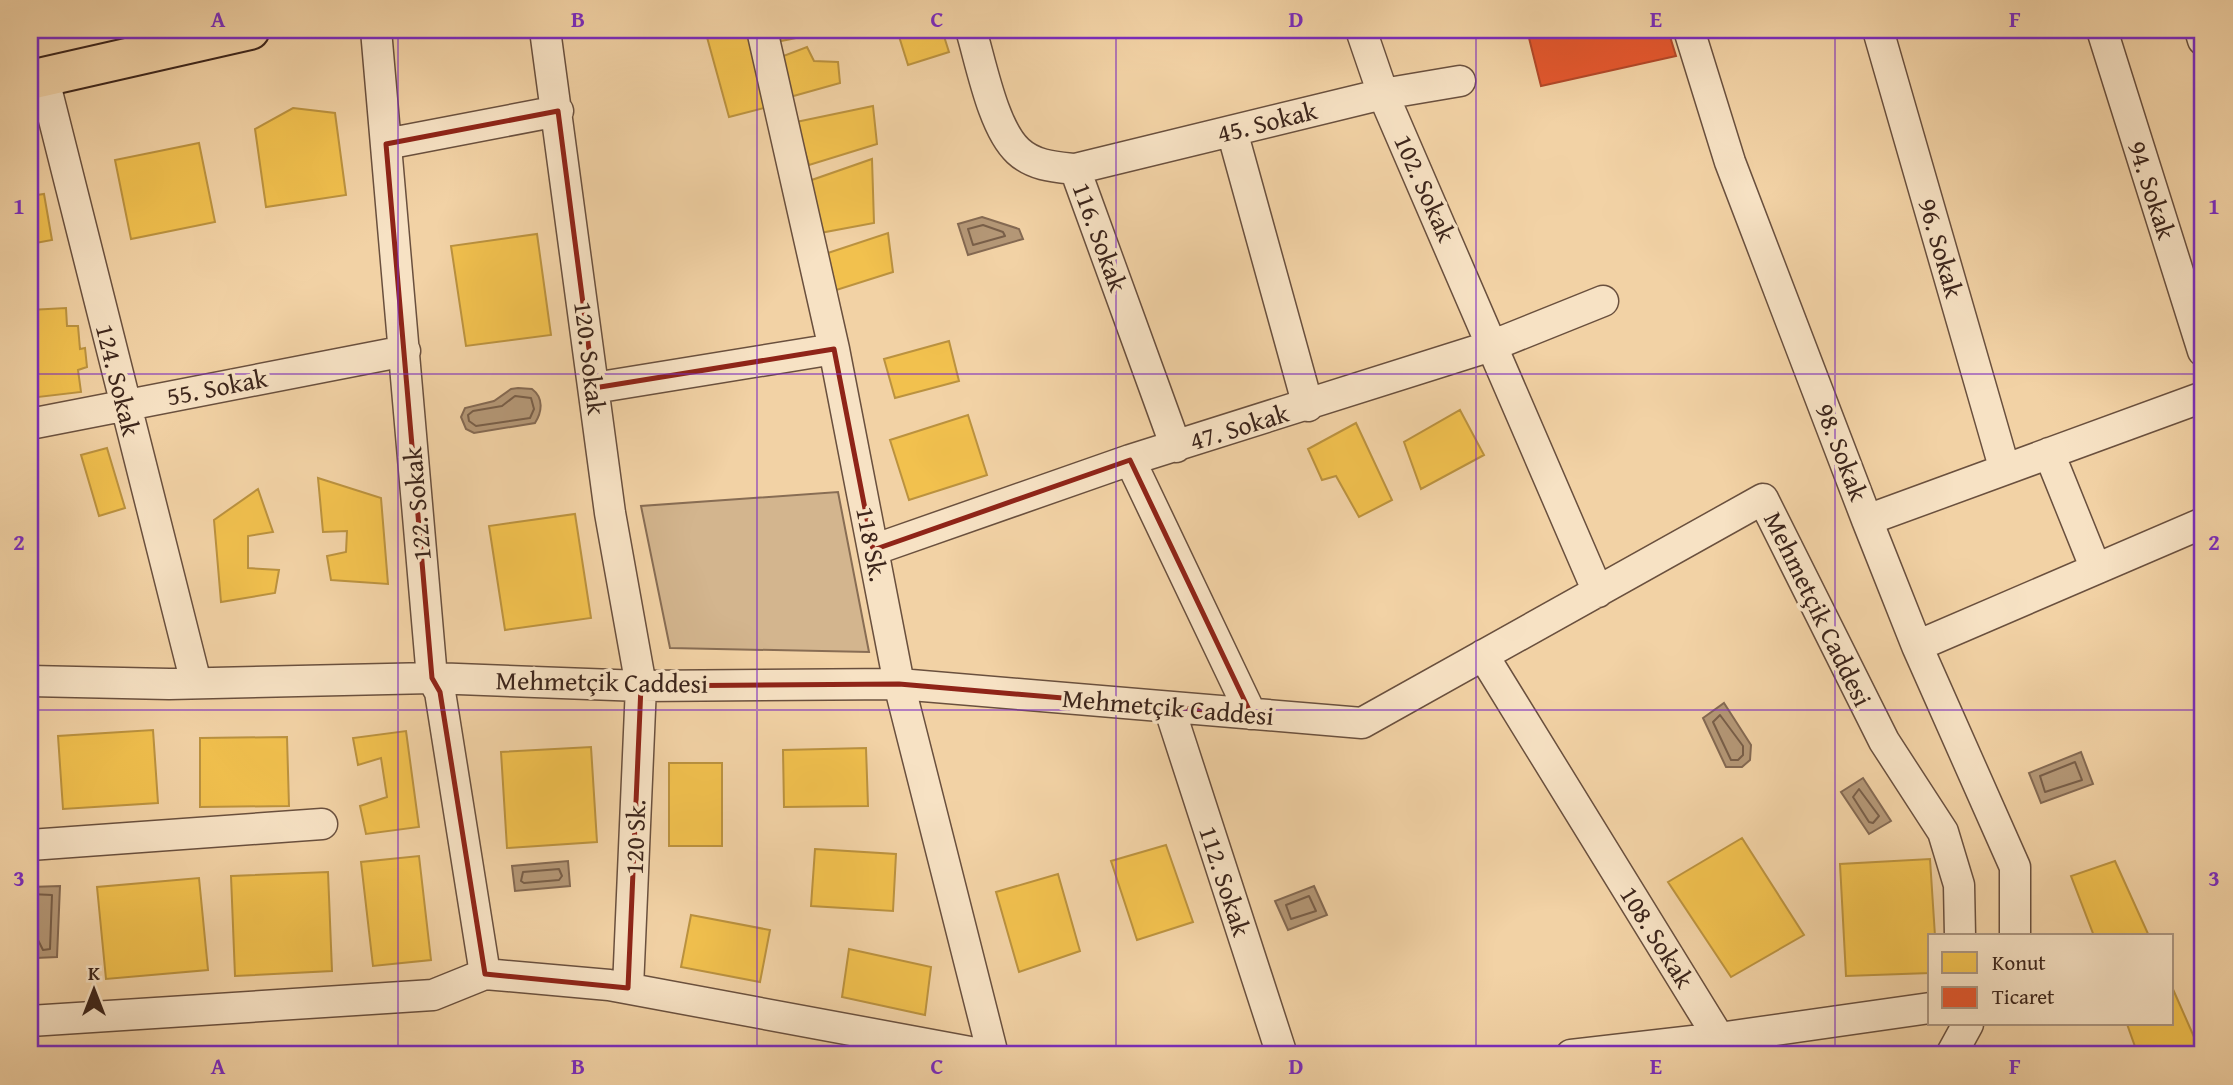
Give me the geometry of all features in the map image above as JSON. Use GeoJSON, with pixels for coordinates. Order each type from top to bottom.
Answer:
{"type":"FeatureCollection","features":[{"type":"Feature","properties":{"kind":"main road"},"geometry":{"type":"LineString","coordinates":[[36,78],[250,30]]}},
{"type":"Feature","properties":{"kind":"street","name":"122. Sokak"},"geometry":{"type":"LineString","coordinates":[[376,30],[432,678],[440,692],[485,974]]}},
{"type":"Feature","properties":{"kind":"street","name":"120. Sokak"},"geometry":{"type":"LineString","coordinates":[[545,30],[610,513],[641,686]]}},
{"type":"Feature","properties":{"kind":"street","name":"118 Sk."},"geometry":{"type":"LineString","coordinates":[[762,30],[834,349],[899,684],[993,1055]]}},
{"type":"Feature","properties":{"kind":"street","name":"116. Sokak"},"geometry":{"type":"LineString","coordinates":[[971,30],[1003,129],[1019,152],[1044,166],[1075,169],[1176,447]]}},
{"type":"Feature","properties":{"kind":"street","name":"102. Sokak"},"geometry":{"type":"LineString","coordinates":[[1361,30],[1383,94],[1598,592]]}},
{"type":"Feature","properties":{"kind":"street","name":"98. Sokak"},"geometry":{"type":"LineString","coordinates":[[1689,30],[1730,162],[1867,520],[1917,646],[2015,867],[2015,934]]}},
{"type":"Feature","properties":{"kind":"street","name":"96. Sokak"},"geometry":{"type":"LineString","coordinates":[[1878,30],[2004,467]]}},
{"type":"Feature","properties":{"kind":"street","name":"94. Sokak"},"geometry":{"type":"LineString","coordinates":[[2102,30],[2203,351]]}},
{"type":"Feature","properties":{"kind":"street"},"geometry":{"type":"LineString","coordinates":[[2200,30],[2203,40]]}},
{"type":"Feature","properties":{"kind":"street","name":"124. Sokak"},"geometry":{"type":"LineString","coordinates":[[36,78],[196,683]]}},
{"type":"Feature","properties":{"kind":"street","name":"45. Sokak"},"geometry":{"type":"LineString","coordinates":[[1075,169],[1383,94],[1460,81]]}},
{"type":"Feature","properties":{"kind":"street"},"geometry":{"type":"LineString","coordinates":[[386,144],[558,111]]}},
{"type":"Feature","properties":{"kind":"street"},"geometry":{"type":"LineString","coordinates":[[1231,131],[1308,406]]}},
{"type":"Feature","properties":{"kind":"street","name":"47. Sokak"},"geometry":{"type":"LineString","coordinates":[[873,551],[1130,460],[1308,406],[1491,346],[1603,301]]}},
{"type":"Feature","properties":{"kind":"street"},"geometry":{"type":"LineString","coordinates":[[594,388],[834,349]]}},
{"type":"Feature","properties":{"kind":"street","name":"55. Sokak"},"geometry":{"type":"LineString","coordinates":[[30,424],[405,351]]}},
{"type":"Feature","properties":{"kind":"street"},"geometry":{"type":"LineString","coordinates":[[1867,520],[2004,467],[2203,397]]}},
{"type":"Feature","properties":{"kind":"street"},"geometry":{"type":"LineString","coordinates":[[2049,453],[2095,567]]}},
{"type":"Feature","properties":{"kind":"street"},"geometry":{"type":"LineString","coordinates":[[1130,460],[1251,714]]}},
{"type":"Feature","properties":{"kind":"street","name":"Mehmetçik Caddesi"},"geometry":{"type":"LineString","coordinates":[[30,681],[196,683],[432,678],[641,686],[899,684],[1362,723],[1763,499],[1884,741],[1942,832],[1959,885],[1960,934]]}},
{"type":"Feature","properties":{"kind":"street"},"geometry":{"type":"LineString","coordinates":[[1917,646],[2095,567],[2203,523]]}},
{"type":"Feature","properties":{"kind":"street","name":"108. Sokak"},"geometry":{"type":"LineString","coordinates":[[1483,655],[1719,1038]]}},
{"type":"Feature","properties":{"kind":"street","name":"120 Sk."},"geometry":{"type":"LineString","coordinates":[[628,988],[641,686]]}},
{"type":"Feature","properties":{"kind":"street","name":"112. Sokak"},"geometry":{"type":"LineString","coordinates":[[1169,707],[1282,1055]]}},
{"type":"Feature","properties":{"kind":"street"},"geometry":{"type":"LineString","coordinates":[[30,845],[322,824]]}},
{"type":"Feature","properties":{"kind":"street"},"geometry":{"type":"LineString","coordinates":[[30,1021],[433,995],[485,974],[628,988],[986,1055]]}},
{"type":"Feature","properties":{"kind":"street"},"geometry":{"type":"LineString","coordinates":[[1571,1055],[1719,1038],[1928,1008]]}},
{"type":"Feature","properties":{"kind":"street"},"geometry":{"type":"LineString","coordinates":[[1951,1055],[1967,1026]]}},
{"type":"Feature","properties":{"kind":"highlighted area"},"geometry":{"type":"Polygon","coordinates":[[[558,111],[594,388],[834,349],[873,550],[1130,460],[1251,714],[899,684],[641,686],[628,988],[485,974],[440,692],[432,678],[386,144],[558,111]]]}},
{"type":"Feature","properties":{"kind":"shaded area"},"geometry":{"type":"Polygon","coordinates":[[[838,492],[869,652],[670,648],[641,506],[838,492]]]}},
{"type":"Feature","properties":{"kind":"water"},"geometry":{"type":"Polygon","coordinates":[[[982,217],[1019,229],[1023,239],[968,255],[958,224],[982,217]]]}},
{"type":"Feature","properties":{"kind":"water"},"geometry":{"type":"Polygon","coordinates":[[[511,389],[532,389],[539,397],[540,410],[535,423],[474,433],[466,429],[461,417],[465,408],[494,401],[511,389]]]}},
{"type":"Feature","properties":{"kind":"water"},"geometry":{"type":"Polygon","coordinates":[[[1724,703],[1751,745],[1750,760],[1742,767],[1726,767],[1703,718],[1724,703]]]}},
{"type":"Feature","properties":{"kind":"water"},"geometry":{"type":"Polygon","coordinates":[[[2081,752],[2093,784],[2041,803],[2029,773],[2081,752]]]}},
{"type":"Feature","properties":{"kind":"water"},"geometry":{"type":"Polygon","coordinates":[[[1863,778],[1891,821],[1869,834],[1841,792],[1863,778]]]}},
{"type":"Feature","properties":{"kind":"water"},"geometry":{"type":"Polygon","coordinates":[[[568,861],[570,886],[515,891],[512,866],[568,861]]]}},
{"type":"Feature","properties":{"kind":"water"},"geometry":{"type":"Polygon","coordinates":[[[60,886],[57,957],[36,958],[30,927],[30,887],[60,886]]]}},
{"type":"Feature","properties":{"kind":"water"},"geometry":{"type":"Polygon","coordinates":[[[1314,886],[1327,915],[1288,930],[1275,901],[1314,886]]]}},
{"type":"Feature","properties":{"kind":"building: Konut"},"geometry":{"type":"Polygon","coordinates":[[[705,30],[751,30],[772,106],[729,117],[705,30]]]}},
{"type":"Feature","properties":{"kind":"building: Konut"},"geometry":{"type":"Polygon","coordinates":[[[778,30],[826,30],[826,32],[781,41],[778,30]]]}},
{"type":"Feature","properties":{"kind":"building: Konut"},"geometry":{"type":"Polygon","coordinates":[[[897,30],[942,30],[949,52],[908,65],[897,30]]]}},
{"type":"Feature","properties":{"kind":"building: Konut"},"geometry":{"type":"Polygon","coordinates":[[[807,47],[814,61],[838,62],[840,83],[790,97],[778,58],[807,47]]]}},
{"type":"Feature","properties":{"kind":"building: Konut"},"geometry":{"type":"Polygon","coordinates":[[[873,106],[877,144],[809,165],[796,122],[873,106]]]}},
{"type":"Feature","properties":{"kind":"building: Konut"},"geometry":{"type":"Polygon","coordinates":[[[293,108],[335,113],[346,195],[266,207],[255,129],[293,108]]]}},
{"type":"Feature","properties":{"kind":"building: Konut"},"geometry":{"type":"Polygon","coordinates":[[[199,143],[215,222],[131,239],[115,160],[199,143]]]}},
{"type":"Feature","properties":{"kind":"building: Konut"},"geometry":{"type":"Polygon","coordinates":[[[872,159],[874,223],[820,233],[806,182],[872,159]]]}},
{"type":"Feature","properties":{"kind":"building: Konut"},"geometry":{"type":"Polygon","coordinates":[[[44,194],[52,240],[30,244],[30,196],[44,194]]]}},
{"type":"Feature","properties":{"kind":"building: Konut"},"geometry":{"type":"Polygon","coordinates":[[[888,233],[893,272],[830,292],[819,256],[888,233]]]}},
{"type":"Feature","properties":{"kind":"building: Konut"},"geometry":{"type":"Polygon","coordinates":[[[537,234],[551,335],[466,346],[451,246],[537,234]]]}},
{"type":"Feature","properties":{"kind":"building: Konut"},"geometry":{"type":"Polygon","coordinates":[[[66,308],[67,326],[78,326],[80,349],[85,348],[87,367],[78,370],[81,392],[30,398],[30,374],[34,373],[30,310],[66,308]]]}},
{"type":"Feature","properties":{"kind":"building: Konut"},"geometry":{"type":"Polygon","coordinates":[[[949,341],[959,381],[895,398],[884,359],[949,341]]]}},
{"type":"Feature","properties":{"kind":"building: Konut"},"geometry":{"type":"Polygon","coordinates":[[[1460,410],[1484,455],[1421,489],[1404,442],[1460,410]]]}},
{"type":"Feature","properties":{"kind":"building: Konut"},"geometry":{"type":"Polygon","coordinates":[[[968,415],[987,475],[909,500],[890,440],[968,415]]]}},
{"type":"Feature","properties":{"kind":"building: Konut"},"geometry":{"type":"Polygon","coordinates":[[[1356,423],[1392,500],[1359,517],[1336,476],[1322,480],[1308,449],[1356,423]]]}},
{"type":"Feature","properties":{"kind":"building: Konut"},"geometry":{"type":"Polygon","coordinates":[[[107,448],[125,508],[99,516],[81,455],[107,448]]]}},
{"type":"Feature","properties":{"kind":"building: Konut"},"geometry":{"type":"Polygon","coordinates":[[[318,478],[381,498],[388,584],[331,580],[327,556],[346,552],[347,531],[323,532],[318,478]]]}},
{"type":"Feature","properties":{"kind":"building: Konut"},"geometry":{"type":"Polygon","coordinates":[[[258,489],[273,532],[248,536],[248,568],[279,570],[275,593],[221,602],[214,520],[258,489]]]}},
{"type":"Feature","properties":{"kind":"building: Konut"},"geometry":{"type":"Polygon","coordinates":[[[575,514],[591,618],[505,630],[489,526],[575,514]]]}},
{"type":"Feature","properties":{"kind":"building: Konut"},"geometry":{"type":"Polygon","coordinates":[[[153,730],[158,803],[63,809],[58,736],[153,730]]]}},
{"type":"Feature","properties":{"kind":"building: Konut"},"geometry":{"type":"Polygon","coordinates":[[[406,731],[419,827],[366,834],[360,806],[387,797],[381,758],[358,765],[353,738],[406,731]]]}},
{"type":"Feature","properties":{"kind":"building: Konut"},"geometry":{"type":"Polygon","coordinates":[[[287,737],[289,806],[200,807],[200,738],[287,737]]]}},
{"type":"Feature","properties":{"kind":"building: Konut"},"geometry":{"type":"Polygon","coordinates":[[[591,747],[597,842],[507,848],[501,752],[591,747]]]}},
{"type":"Feature","properties":{"kind":"building: Konut"},"geometry":{"type":"Polygon","coordinates":[[[866,748],[868,806],[784,807],[783,750],[866,748]]]}},
{"type":"Feature","properties":{"kind":"building: Konut"},"geometry":{"type":"Polygon","coordinates":[[[669,763],[722,763],[722,846],[669,846],[669,763]]]}},
{"type":"Feature","properties":{"kind":"building: Konut"},"geometry":{"type":"Polygon","coordinates":[[[1742,838],[1804,935],[1731,977],[1668,882],[1742,838]]]}},
{"type":"Feature","properties":{"kind":"building: Konut"},"geometry":{"type":"Polygon","coordinates":[[[1166,845],[1193,922],[1137,940],[1111,861],[1166,845]]]}},
{"type":"Feature","properties":{"kind":"building: Konut"},"geometry":{"type":"Polygon","coordinates":[[[815,849],[896,854],[893,911],[811,906],[815,849]]]}},
{"type":"Feature","properties":{"kind":"building: Konut"},"geometry":{"type":"Polygon","coordinates":[[[419,856],[431,960],[373,966],[361,862],[419,856]]]}},
{"type":"Feature","properties":{"kind":"building: Konut"},"geometry":{"type":"Polygon","coordinates":[[[1930,859],[1935,934],[1928,934],[1928,973],[1846,976],[1840,864],[1930,859]]]}},
{"type":"Feature","properties":{"kind":"building: Konut"},"geometry":{"type":"Polygon","coordinates":[[[2115,861],[2148,934],[2093,934],[2071,876],[2115,861]]]}},
{"type":"Feature","properties":{"kind":"building: Konut"},"geometry":{"type":"Polygon","coordinates":[[[328,872],[332,971],[235,976],[231,876],[328,872]]]}},
{"type":"Feature","properties":{"kind":"building: Konut"},"geometry":{"type":"Polygon","coordinates":[[[1058,874],[1080,951],[1019,972],[996,892],[1058,874]]]}},
{"type":"Feature","properties":{"kind":"building: Konut"},"geometry":{"type":"Polygon","coordinates":[[[199,878],[208,970],[106,979],[97,887],[199,878]]]}},
{"type":"Feature","properties":{"kind":"building: Konut"},"geometry":{"type":"Polygon","coordinates":[[[691,915],[770,930],[760,982],[681,967],[691,915]]]}},
{"type":"Feature","properties":{"kind":"building: Konut"},"geometry":{"type":"Polygon","coordinates":[[[849,949],[931,967],[925,1015],[842,997],[849,949]]]}},
{"type":"Feature","properties":{"kind":"building: Konut"},"geometry":{"type":"Polygon","coordinates":[[[2174,992],[2202,1055],[2138,1055],[2128,1026],[2174,1026],[2174,992]]]}},
{"type":"Feature","properties":{"kind":"building: Ticaret"},"geometry":{"type":"Polygon","coordinates":[[[1527,30],[1668,30],[1676,56],[1541,86],[1527,30]]]}}]}
